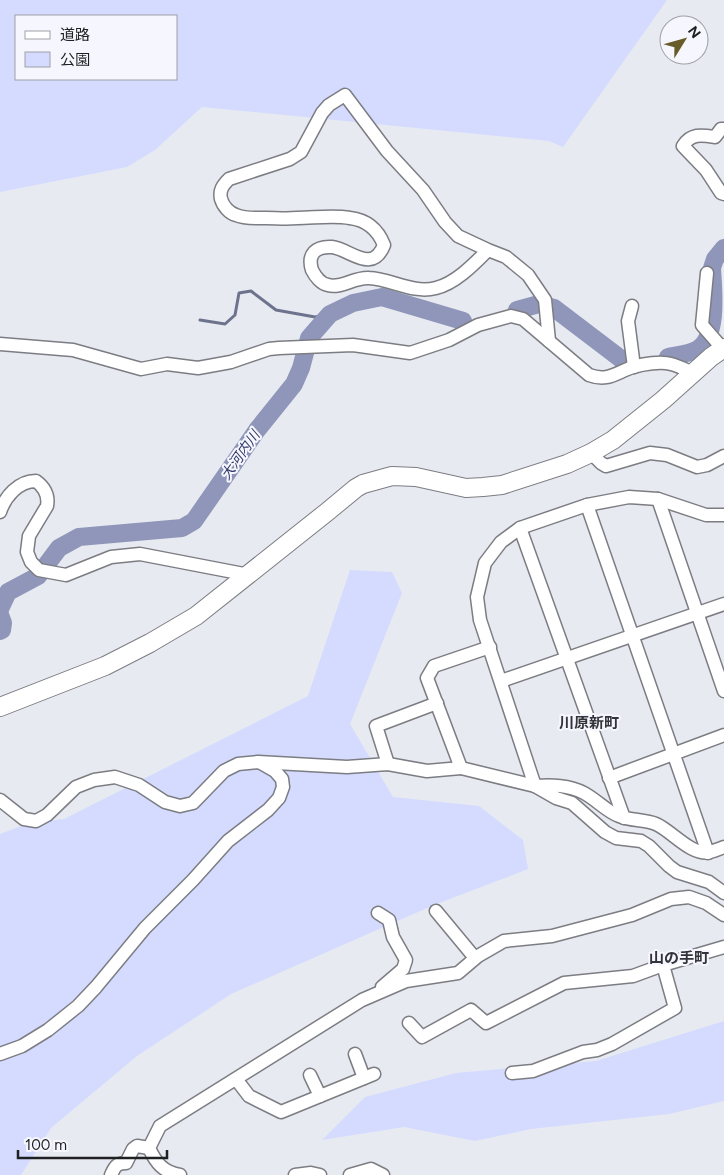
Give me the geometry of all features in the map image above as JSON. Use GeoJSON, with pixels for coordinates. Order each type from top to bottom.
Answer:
{"type":"FeatureCollection","features":[{"type":"Feature","properties":{"kind":"street"},"geometry":{"type":"LineString","coordinates":[[488,250],[476,262],[449,282],[437,288],[421,290],[370,278],[361,278],[335,286],[325,285],[313,272],[310,258],[312,252],[319,248],[332,247],[362,260],[370,259],[376,257],[384,245],[376,231],[368,224],[352,218],[329,216],[247,218],[235,215],[228,211],[222,203],[221,189],[229,179],[290,159],[301,152],[322,112],[345,95],[387,151],[423,190],[445,222],[458,236],[506,257],[528,275],[545,304],[549,341]]}},
{"type":"Feature","properties":{"kind":"street"},"geometry":{"type":"LineString","coordinates":[[724,129],[721,129],[715,137],[697,134],[686,141],[683,146],[706,170],[721,193],[724,194]]}},
{"type":"Feature","properties":{"kind":"street"},"geometry":{"type":"LineString","coordinates":[[0,707],[105,666],[150,643],[196,616],[363,484],[392,476],[416,476],[466,488],[502,485],[567,464],[613,440],[663,400],[720,345],[702,325],[706,273]]}},
{"type":"Feature","properties":{"kind":"street"},"geometry":{"type":"LineString","coordinates":[[632,306],[628,321],[634,367]]}},
{"type":"Feature","properties":{"kind":"street"},"geometry":{"type":"LineString","coordinates":[[0,344],[74,350],[141,369],[167,364],[198,368],[231,362],[269,349],[307,346],[353,345],[410,353],[449,340],[478,325],[511,316],[523,319],[589,375],[597,378],[605,378],[634,367],[671,364],[693,373]]}},
{"type":"Feature","properties":{"kind":"street"},"geometry":{"type":"LineString","coordinates":[[591,453],[606,466],[650,453],[667,455],[697,467],[707,465],[724,456]]}},
{"type":"Feature","properties":{"kind":"street"},"geometry":{"type":"LineString","coordinates":[[0,512],[9,494],[26,483],[36,481],[41,486],[48,500],[47,506],[29,536],[26,552],[31,562],[44,572],[66,575],[111,557],[140,554],[249,575]]}},
{"type":"Feature","properties":{"kind":"street"},"geometry":{"type":"LineString","coordinates":[[535,786],[480,620],[477,597],[480,579],[485,563],[493,551],[501,542],[520,528],[587,505],[629,497],[658,499],[706,514],[724,515]]}},
{"type":"Feature","properties":{"kind":"street"},"geometry":{"type":"LineString","coordinates":[[658,499],[724,691]]}},
{"type":"Feature","properties":{"kind":"street"},"geometry":{"type":"LineString","coordinates":[[587,505],[708,853]]}},
{"type":"Feature","properties":{"kind":"street"},"geometry":{"type":"LineString","coordinates":[[520,528],[624,818]]}},
{"type":"Feature","properties":{"kind":"street"},"geometry":{"type":"LineString","coordinates":[[501,681],[724,604]]}},
{"type":"Feature","properties":{"kind":"street"},"geometry":{"type":"LineString","coordinates":[[460,768],[428,678],[434,666],[490,647]]}},
{"type":"Feature","properties":{"kind":"street"},"geometry":{"type":"LineString","coordinates":[[388,764],[376,726],[437,703]]}},
{"type":"Feature","properties":{"kind":"street"},"geometry":{"type":"LineString","coordinates":[[609,778],[724,735]]}},
{"type":"Feature","properties":{"kind":"street"},"geometry":{"type":"LineString","coordinates":[[0,800],[24,819],[36,820],[47,814],[76,787],[94,780],[115,777],[139,785],[165,802],[180,806],[193,803],[224,771],[238,764],[258,762],[347,766],[388,764],[427,771],[460,768],[535,786],[556,798],[572,803],[605,832],[616,838],[640,841],[649,846],[677,872],[709,882],[724,893]]}},
{"type":"Feature","properties":{"kind":"street"},"geometry":{"type":"LineString","coordinates":[[0,1054],[22,1046],[48,1030],[78,1006],[145,928],[193,880],[228,841],[268,810],[279,798],[283,787],[282,779],[275,771],[258,762]]}},
{"type":"Feature","properties":{"kind":"street"},"geometry":{"type":"LineString","coordinates":[[535,786],[553,785],[568,787],[584,793],[610,812],[624,818],[658,825],[687,846],[700,852],[708,853],[724,847]]}},
{"type":"Feature","properties":{"kind":"street"},"geometry":{"type":"LineString","coordinates":[[149,1148],[160,1126],[362,1000],[406,980],[458,973],[475,958],[504,941],[552,936],[632,915],[671,899],[689,897],[706,903],[724,915]]}},
{"type":"Feature","properties":{"kind":"street"},"geometry":{"type":"LineString","coordinates":[[436,911],[475,958]]}},
{"type":"Feature","properties":{"kind":"street"},"geometry":{"type":"LineString","coordinates":[[373,995],[403,969],[406,960],[393,937],[389,920],[378,913]]}},
{"type":"Feature","properties":{"kind":"street"},"geometry":{"type":"LineString","coordinates":[[409,1023],[422,1037],[471,1010],[486,1023],[564,983],[634,976],[663,965],[724,947]]}},
{"type":"Feature","properties":{"kind":"street"},"geometry":{"type":"LineString","coordinates":[[512,1073],[533,1071],[583,1052],[597,1050],[612,1044],[675,1008],[663,965]]}},
{"type":"Feature","properties":{"kind":"street"},"geometry":{"type":"LineString","coordinates":[[236,1079],[250,1096],[281,1112],[369,1076],[355,1054]]}},
{"type":"Feature","properties":{"kind":"street"},"geometry":{"type":"LineString","coordinates":[[310,1075],[320,1096]]}},
{"type":"Feature","properties":{"kind":"street"},"geometry":{"type":"LineString","coordinates":[[111,1175],[115,1166],[120,1163],[126,1163],[133,1149],[137,1146],[149,1148]]}},
{"type":"Feature","properties":{"kind":"street"},"geometry":{"type":"LineString","coordinates":[[149,1148],[164,1172],[180,1175]]}},
{"type":"Feature","properties":{"kind":"street"},"geometry":{"type":"LineString","coordinates":[[350,1175],[371,1169],[382,1175]]}},
{"type":"Feature","properties":{"kind":"street"},"geometry":{"type":"LineString","coordinates":[[295,1175],[311,1173],[320,1175]]}},
{"type":"Feature","properties":{"kind":"green space"},"geometry":{"type":"Polygon","coordinates":[[[0,0],[667,0],[563,147],[549,141],[202,107],[155,150],[127,167],[0,192],[0,0]]]}},
{"type":"Feature","properties":{"kind":"green space"},"geometry":{"type":"Polygon","coordinates":[[[350,570],[392,572],[402,593],[350,724],[393,797],[479,806],[523,840],[528,869],[434,905],[231,994],[137,1056],[51,1128],[21,1175],[0,1175],[0,834],[29,823],[64,819],[308,696],[350,570]]]}},
{"type":"Feature","properties":{"kind":"green space"},"geometry":{"type":"Polygon","coordinates":[[[724,1021],[724,1101],[669,1114],[531,1129],[475,1141],[404,1127],[322,1140],[365,1097],[456,1073],[596,1061],[724,1021]]]}},
{"type":"Feature","properties":{"kind":"waterway","name":"大河内川"},"geometry":{"type":"LineString","coordinates":[[668,357],[694,351],[705,343],[712,323],[714,299],[712,268],[715,259],[724,248]]}},
{"type":"Feature","properties":{"kind":"waterway"},"geometry":{"type":"LineString","coordinates":[[200,320],[225,324],[235,315],[239,293],[251,291],[276,310],[315,317],[330,314]]}},
{"type":"Feature","properties":{"kind":"waterway","name":"大河内川"},"geometry":{"type":"LineString","coordinates":[[0,609],[8,592],[38,576],[59,548],[79,537],[182,528],[194,521],[257,430],[294,384],[301,368],[309,338],[330,314],[353,303],[382,297],[463,321]]}},
{"type":"Feature","properties":{"kind":"waterway","name":"大河内川"},"geometry":{"type":"LineString","coordinates":[[517,310],[539,304],[554,308],[625,362]]}},
{"type":"Feature","properties":{"kind":"waterway","name":"大河内川"},"geometry":{"type":"LineString","coordinates":[[0,615],[3,623],[2,630],[0,631]]}},
{"type":"Feature","properties":{"kind":"district","name":"川原新町"},"geometry":{"type":"Point","coordinates":[589,723]}},
{"type":"Feature","properties":{"kind":"district","name":"山の手町"},"geometry":{"type":"Point","coordinates":[679,958]}}]}
